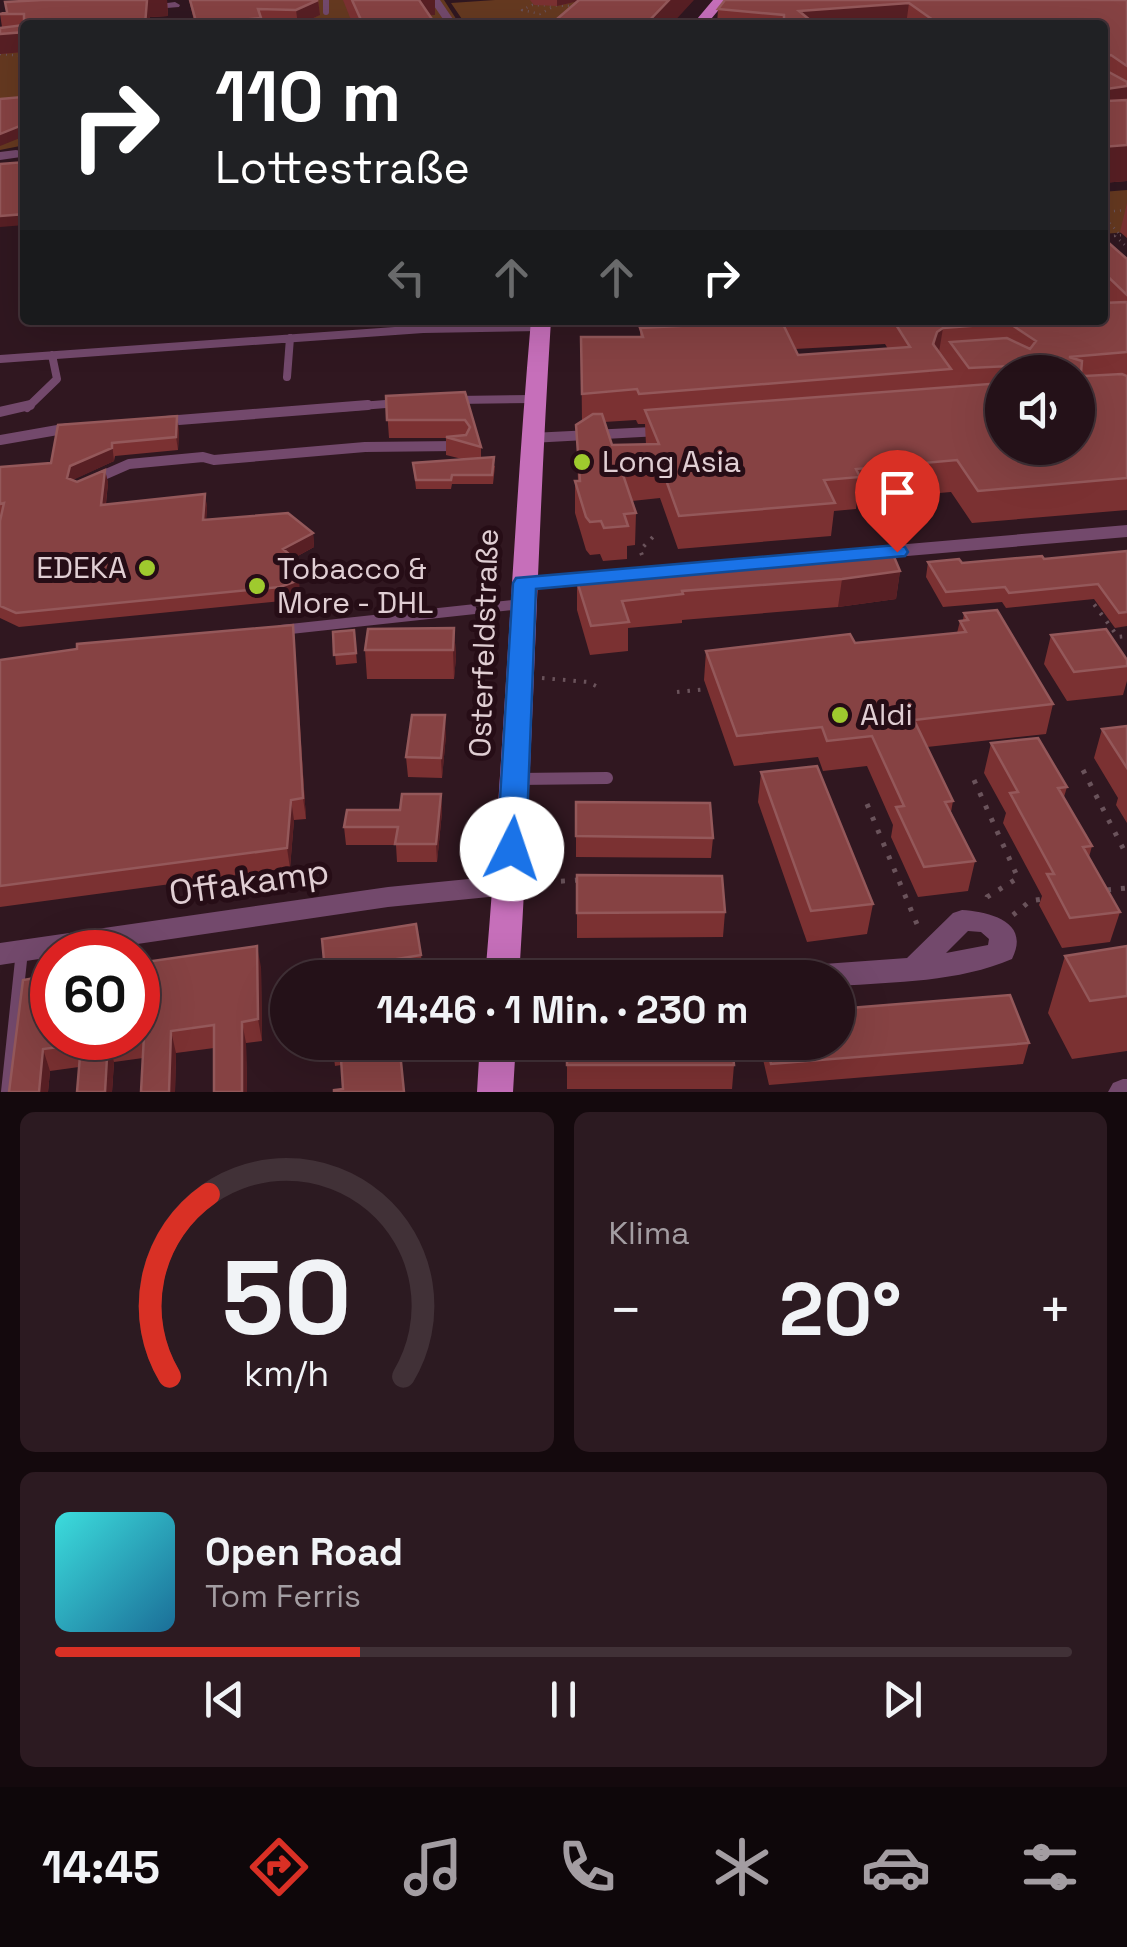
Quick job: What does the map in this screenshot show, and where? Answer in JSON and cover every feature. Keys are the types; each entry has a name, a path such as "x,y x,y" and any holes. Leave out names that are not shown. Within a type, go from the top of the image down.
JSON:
{"main road":[{"path":"702,20 720,0"},
{"name":"Osterfeldstraße","path":"503,960 517,779 531,438 540,325"},
{"path":"495,1092 497,1060"}],"street":[{"path":"128,7 175,5"},
{"path":"0,156 16,154"},
{"path":"531,438 691,429"},
{"path":"524,593 648,574 1127,532"},
{"name":"Offakamp","path":"11,953 388,897 509,885"},
{"path":"855,967 923,956 998,955 1004,944 987,924 962,920 923,956"}],"lane":[{"path":"326,0 326,12"},
{"path":"0,359 511,325"},
{"path":"288,377 290,338"},
{"path":"0,412 26,409 57,379 52,355"},
{"path":"441,401 534,399"},
{"path":"155,422 404,403"},
{"path":"0,440 78,428"},
{"path":"76,487 129,464 365,447 462,446"},
{"path":"274,631 524,593"},
{"path":"517,779 607,778"},
{"path":"7,1092 11,953"}],"path":[{"path":"558,14 554,8 538,5 522,10 540,14 554,8 578,3"},
{"path":"1108,220 1127,247"},
{"path":"1108,236 1120,235"},
{"path":"648,574 640,550 655,534"},
{"path":"1079,583 1118,637 1127,636"},
{"path":"521,674 560,682 588,682 600,688"},
{"path":"676,692 707,688"},
{"path":"1083,770 1127,856"},
{"path":"974,780 1018,878 988,897 987,924"},
{"path":"867,804 920,933 923,956"},
{"path":"509,885 587,880"},
{"path":"1088,893 1127,888"},
{"path":"987,924 1030,901 1049,898"}],"shaded area":[{"path":"196,0 444,0 457,20 197,20"},
{"path":"599,0 579,20 463,20 451,3"},
{"path":"20,41 20,146 0,150 0,43"},
{"path":"1127,190 1127,232 1108,234 1108,192"}],"building":[{"path":"147,0 145,20 24,20 24,14 0,14 7,12 5,2"},
{"path":"190,0 318,0 296,10 258,9 261,18 196,20"},
{"path":"352,0 419,0 433,20 361,20"},
{"path":"579,0 669,0 650,20 556,20"},
{"path":"725,0 1127,0 1127,66 1108,56 1108,20 933,20 909,3 799,11 810,20 784,20 784,15 718,9"},
{"path":"20,26 20,32 0,34 0,28"},
{"path":"1108,72 1127,82 1127,86 1108,89"},
{"path":"20,97 20,126 0,134 0,99"},
{"path":"1127,100 1127,145 1108,147 1108,101"},
{"path":"20,162 20,214 0,216 0,164"},
{"path":"1108,242 1127,259 1127,295 1108,277"},
{"path":"1127,302 1127,352 985,355 985,367 969,368 950,342 1007,338 1030,349 1036,341 1012,325 1108,325 1108,303"},
{"path":"783,325 798,355 910,347 896,325 983,325 943,328 937,332 933,344 951,369 639,394 637,389 582,394 581,337 643,337 640,328"},
{"path":"1122,374 1127,376 1127,478 978,491 957,460 856,469 860,477 824,480 835,503 679,516 661,466 621,469 636,513 624,514 628,526 604,528 601,521 590,522 586,517 575,481 580,481 576,425 593,414 602,414 612,445 659,444 645,410 985,384 985,465 1095,465 1095,375"},
{"path":"465,392 481,447 446,437 466,435 470,427 465,420 387,420 386,396"},
{"name":"EDEKA","path":"177,416 176,437 112,443 112,448 70,466 67,478 77,482 105,470 101,505 205,494 203,520 288,513 313,533 283,549 296,560 283,565 299,580 280,587 16,613 0,606 0,521 4,503 0,504 0,467 51,463 58,425"},
{"path":"494,457 492,475 416,480 413,463"},
{"path":"1127,551 1127,612 1119,613 1098,584 1009,593 1005,587 946,592 928,562 1042,556 1044,559"},
{"path":"892,552 900,571 682,591 683,594 622,601 629,622 591,626 577,581"},
{"path":"997,610 1053,704 914,720 953,801 945,802 975,861 924,867 896,807 904,806 872,736 827,741 822,727 737,736 706,651 850,634 855,643 966,632 960,621 968,620 964,613"},
{"path":"293,625 303,798 291,800 287,848 0,886 0,660 77,649 77,644"},
{"path":"454,628 453,650 365,650 368,629"},
{"path":"1106,629 1127,666 1074,672 1051,635"},
{"path":"354,630 356,653 334,655 333,632"},
{"path":"412,715 445,715 441,758 406,757"},
{"path":"1127,726 1127,768 1102,729"},
{"path":"1038,738 1067,787 1058,788 1092,846 1083,847 1120,912 1070,918 1047,874 1054,874 1010,793 1018,792 991,743"},
{"path":"817,766 873,904 811,911 761,772"},
{"path":"402,794 441,794 436,844 395,844 398,827 344,827 347,810 400,810"},
{"path":"576,802 710,803 713,838 576,836"},
{"path":"577,875 722,876 725,912 577,913"},
{"path":"416,924 421,955 391,960 324,960 322,939"},
{"path":"257,946 258,1019 242,1022 242,1092 214,1092 214,1025 171,1031 169,1092 141,1092 143,1060 160,1060 160,960"},
{"path":"1127,946 1127,996 1090,1001 1065,956"},
{"path":"30,979 30,1060 42,1060 39,1092 9,1092 23,980"},
{"path":"1010,995 1029,1043 855,1057 855,1008"},
{"path":"80,1060 107,1060 105,1092 77,1092"},
{"path":"341,1060 401,1060 404,1092 334,1092 343,1089"},
{"path":"567,1060 734,1060 734,1065 567,1065"},
{"path":"770,1060 820,1060 771,1064"}],"place":[{"name":"Long Asia","path":"582,462"},
{"name":"EDEKA","path":"147,568"},
{"name":"Tobacco & More - DHL","path":"257,586"},
{"name":"Aldi","path":"840,715"}],"route":[{"path":"512,849 525,583 897,552"}]}
